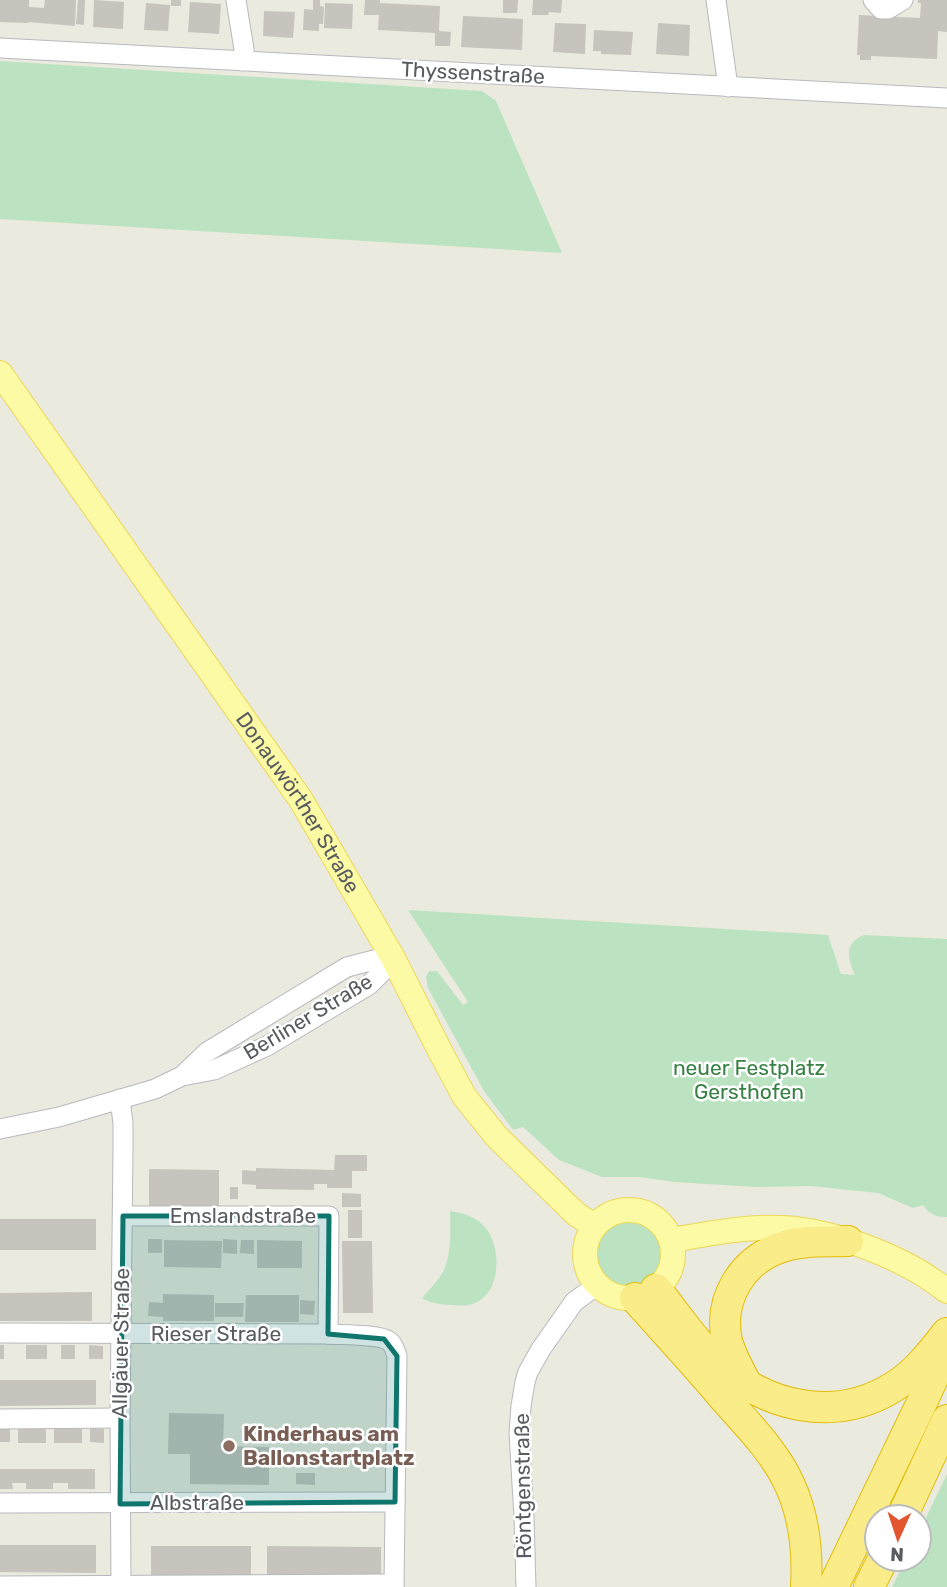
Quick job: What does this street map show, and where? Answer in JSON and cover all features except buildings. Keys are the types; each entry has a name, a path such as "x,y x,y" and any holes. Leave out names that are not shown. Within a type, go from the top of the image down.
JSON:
{"highway":[{"path":"747,1384 730,1351 725,1326 728,1299 737,1279 760,1257 785,1246 803,1242 848,1241"},
{"path":"646,1294 729,1372 773,1398 799,1406 824,1407 882,1394 942,1347"},
{"path":"646,1294 779,1465 802,1522 806,1587"},
{"path":"833,1587 924,1398 942,1347"},
{"path":"908,1503 947,1420"}],"main road":[{"name":"Donauwörther Straße","path":"4,387 301,800 393,958 464,1096 496,1136 576,1214 594,1226"},
{"path":"638,1210 645,1213 658,1221 671,1240 673,1255 670,1271 662,1284 646,1294 628,1299 612,1296 597,1285 586,1268 584,1253 587,1238 601,1219 615,1212 638,1210"},
{"path":"671,1240 758,1228 806,1231 848,1241 905,1264 947,1291"}],"street":[{"path":"236,0 244,49 243,61"},
{"path":"716,0 728,86"},
{"path":"873,0 881,9 888,9 903,0"},
{"name":"Thyssenstraße","path":"0,48 947,98"},
{"name":"Berliner Straße","path":"182,1076 206,1052 347,967 393,958"},
{"name":"Berliner Straße","path":"0,1129 59,1117 155,1089 182,1076 214,1070 255,1052 369,985 393,958"},
{"name":"Allgäuer Straße","path":"120,1099 123,1123 121,1587"},
{"name":"Emslandstraße","path":"123,1216 328,1216 328,1334"},
{"name":"Röntgenstraße","path":"526,1587 519,1434 525,1382 541,1349 574,1302 597,1285"},
{"name":"Rieser Straße","path":"0,1333 328,1334 379,1337 389,1341 397,1356 395,1502"},
{"path":"0,1419 120,1418"},
{"path":"0,1586 394,1586 395,1502"},
{"name":"Albstraße","path":"0,1503 395,1502"}],"highlighted area":[{"path":"123,1216 329,1216 328,1334 384,1339 397,1356 395,1502 120,1504"}],"green space":[{"path":"0,61 482,91 496,101 562,253 0,219"},
{"name":"neuer Festplatz Gersthofen","path":"408,910 828,935 841,974 855,975 850,963 850,947 864,935 947,939 947,1217 933,1214 923,1205 913,1208 878,1193 810,1186 756,1187 640,1177 602,1177 559,1160 523,1127 513,1130 484,1091 428,988 426,977 429,971 437,971 463,1005 468,1002"},
{"path":"450,1211 477,1220 490,1234 494,1244 496,1268 490,1289 484,1297 469,1305 441,1304 422,1298 439,1279 446,1265 450,1242"},
{"path":"635,1218 654,1228 662,1240 662,1268 654,1280 642,1288 621,1290 602,1280 594,1268 592,1247 602,1228 614,1220"},
{"path":"947,1474 947,1587 892,1587 899,1573 933,1573 933,1503"}],"place":[{"name":"Kinderhaus am Ballonstartplatz","path":"229,1446"}]}
